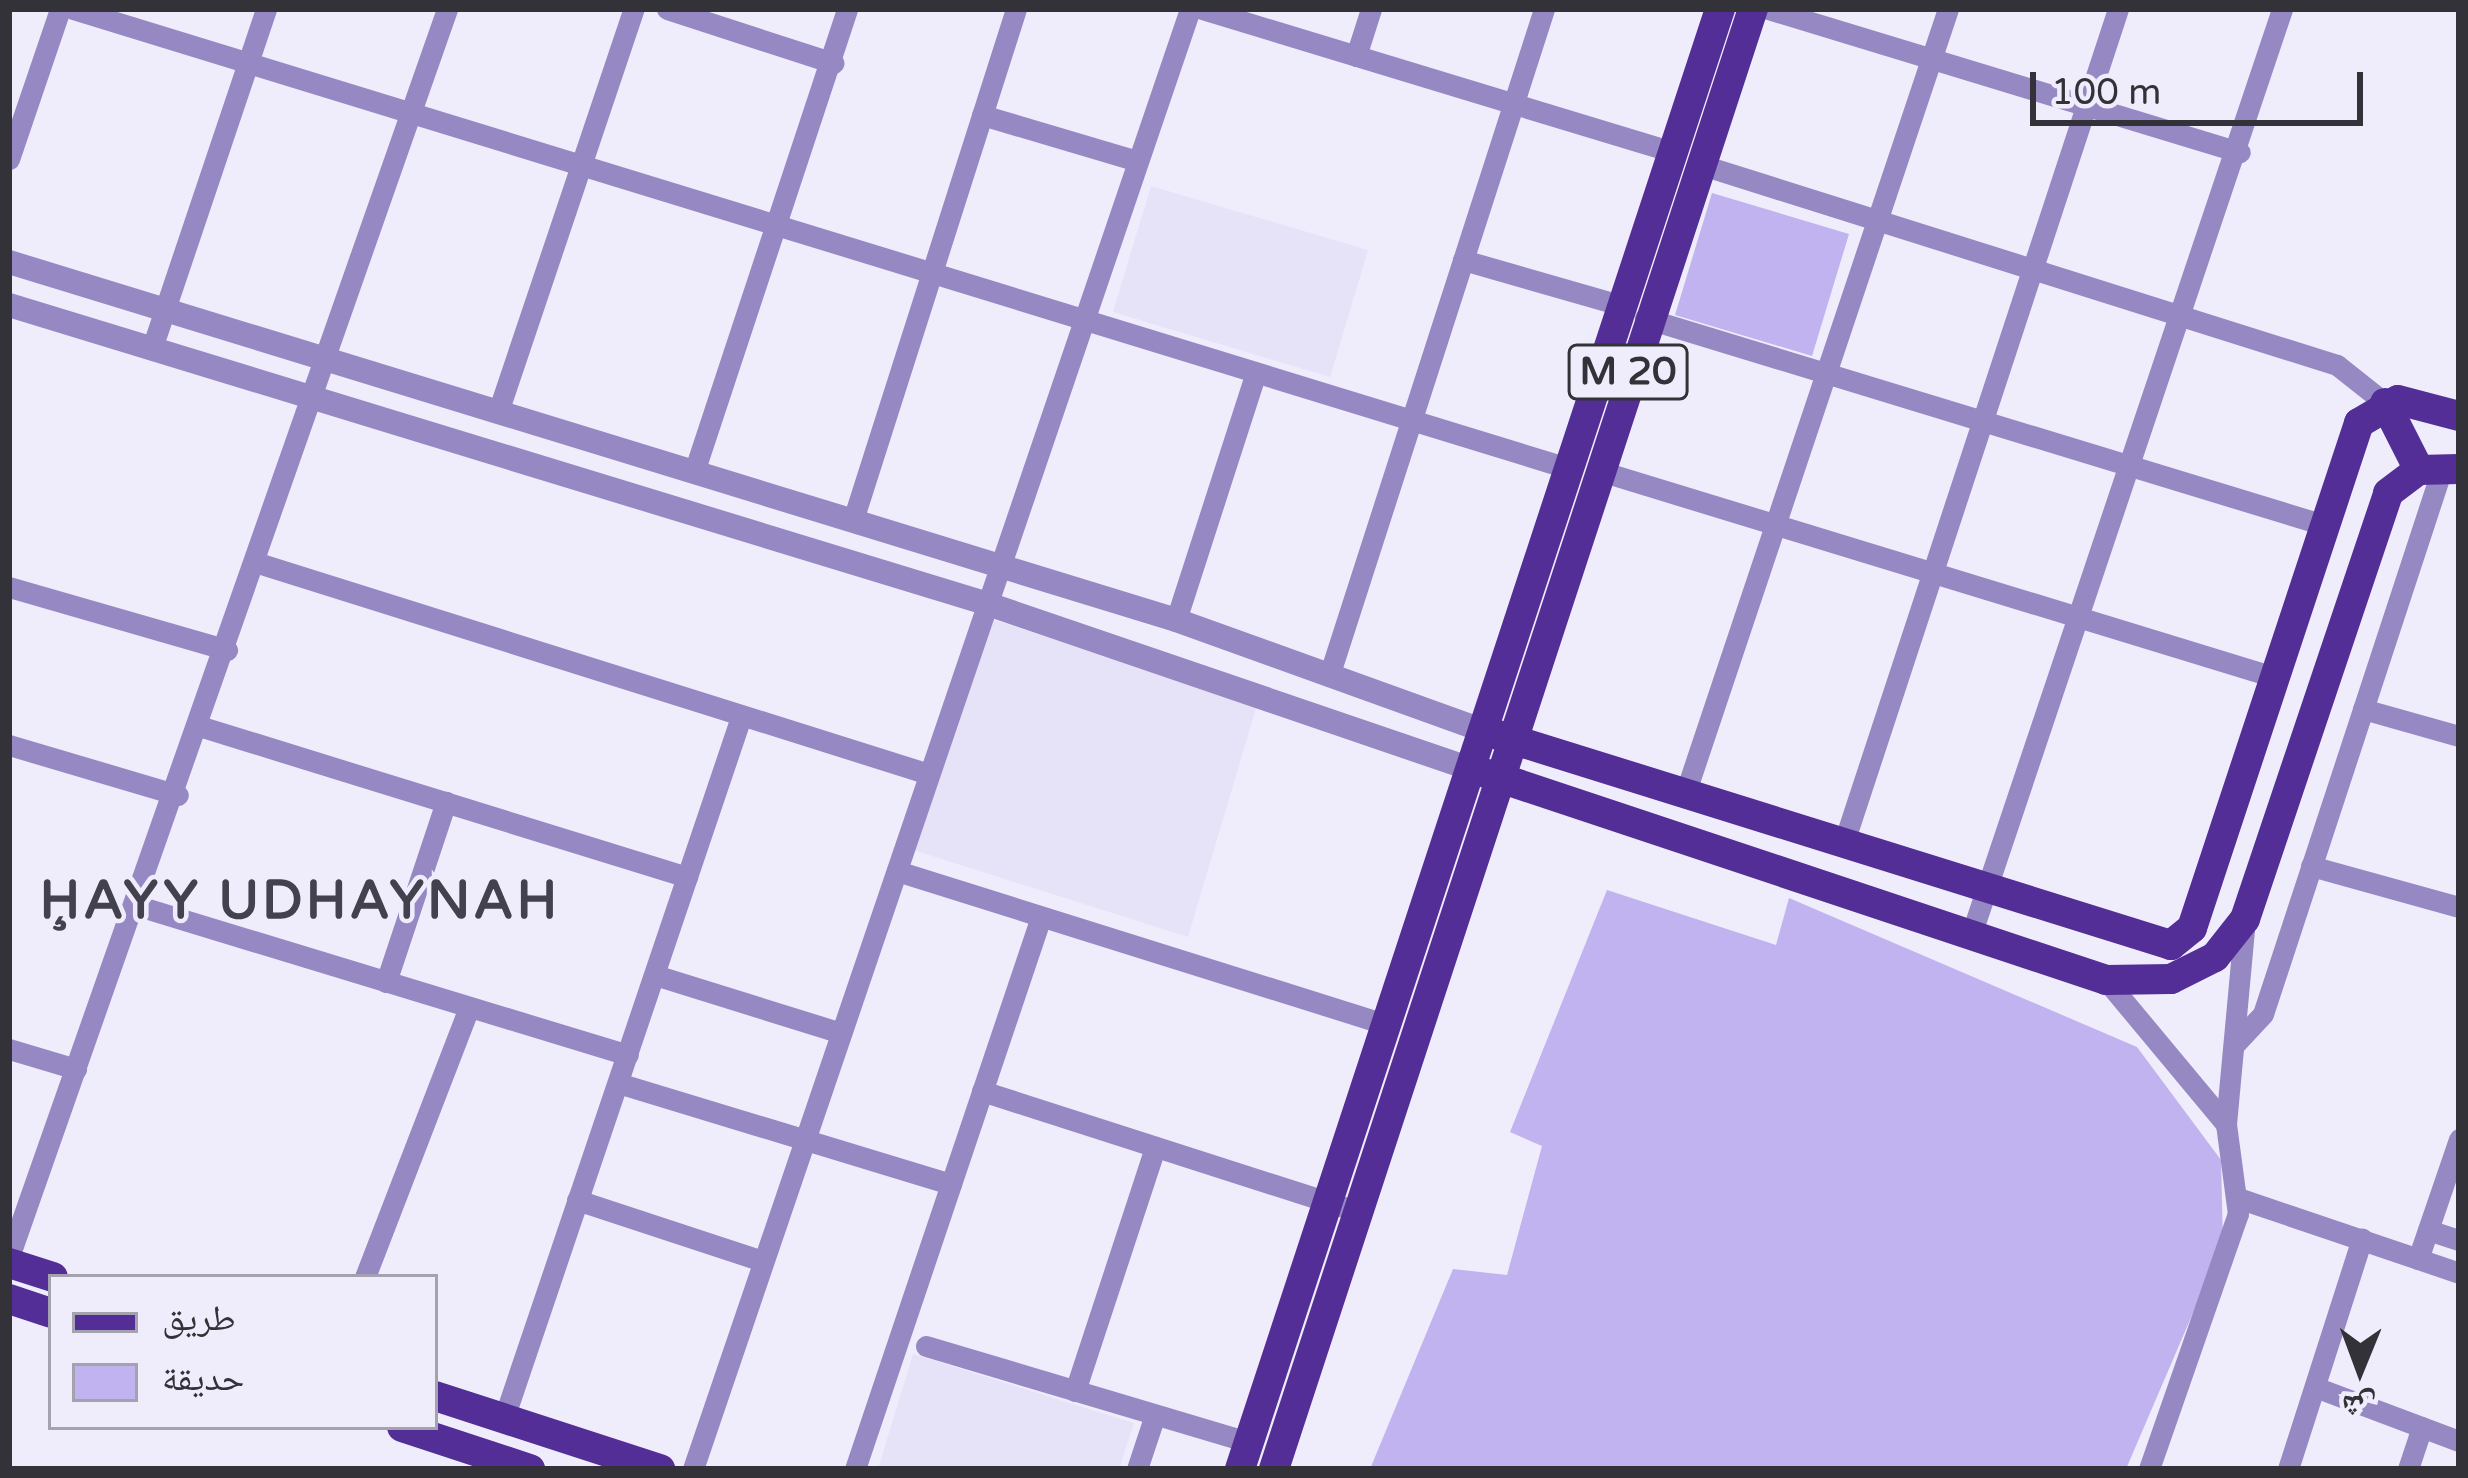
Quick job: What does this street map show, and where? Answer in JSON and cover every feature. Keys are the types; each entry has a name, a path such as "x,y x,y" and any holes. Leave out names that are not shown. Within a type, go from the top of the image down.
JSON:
{"main road":[{"name":"M 20","path":"1687,158 1720,9"},
{"name":"M 20","path":"1481,730 1582,469 1687,158 1753,9"},
{"path":"2385,403 2459,416"},
{"path":"1471,769 1973,929 2105,980 2155,983 2202,966 2245,919 2388,494 2440,468 2385,403"},
{"path":"2179,941 2274,677 2354,433 2385,403"},
{"name":"M 20","path":"1517,740 1582,469"},
{"path":"1244,1455 1481,730 2155,946 2179,941"},
{"path":"1274,1469 1517,740"},
{"path":"2179,941 2202,966"},
{"path":"9,1260 48,1275"},
{"path":"9,1300 48,1312"},
{"path":"438,1397 504,1418 610,1462 660,1469"},
{"path":"410,1430 530,1469"}],"street":[{"path":"9,159 60,9"},
{"path":"73,9 1411,421 1777,524 2274,677"},
{"path":"152,348 266,9"},
{"path":"9,1260 178,795 447,9"},
{"path":"485,447 634,9"},
{"path":"667,9 832,63"},
{"path":"694,472 847,9"},
{"path":"853,520 1016,9"},
{"path":"692,1469 998,565 1089,321 1137,161 1190,9"},
{"path":"1202,9 2035,263 2337,365 2385,403"},
{"path":"1356,56 1371,9"},
{"path":"1329,676 1544,9"},
{"path":"1768,9 2240,152"},
{"path":"1684,794 1948,9"},
{"path":"1844,844 2118,9"},
{"path":"1973,929 2081,617 2175,313 2240,152 2282,9"},
{"path":"982,115 1137,161"},
{"path":"1463,260 2324,524"},
{"path":"9,262 1176,620 1481,730"},
{"path":"9,305 985,603 1471,769"},
{"path":"1176,620 1256,373"},
{"path":"2234,1045 2263,1014 2440,468"},
{"path":"258,563 929,774"},
{"path":"9,587 227,650"},
{"path":"2363,709 2459,736"},
{"path":"504,1418 741,717"},
{"path":"200,726 687,877"},
{"path":"9,745 178,795"},
{"path":"386,982 446,802"},
{"path":"2311,866 2459,907"},
{"path":"896,871 1385,1024"},
{"path":"135,905 628,1055"},
{"path":"855,1469 1041,917"},
{"path":"2149,1469 2231,1251 2238,1198 2226,1124 2245,919"},
{"path":"655,975 841,1033"},
{"path":"2105,980 2226,1124"},
{"path":"365,1274 470,1007"},
{"path":"9,1049 76,1070"},
{"path":"618,1083 951,1184"},
{"path":"982,1091 1360,1212"},
{"path":"2418,1258 2459,1139"},
{"path":"1075,1391 1156,1147"},
{"path":"2238,1198 2459,1273"},
{"path":"577,1200 763,1261"},
{"path":"2428,1229 2459,1240"},
{"path":"2288,1469 2362,1240"},
{"path":"926,1346 1155,1415 1244,1455"},
{"path":"2315,1388 2459,1442"},
{"path":"1137,1469 1155,1415"},
{"path":"2408,1469 2422,1427"}],"shaded area":[{"path":"1151,186 1368,250 1330,377 1113,312"},
{"path":"982,616 1257,705 1188,937 904,847"},
{"path":"913,1354 1134,1423 1119,1469 878,1469"}],"green space":[{"path":"1712,193 1849,234 1812,356 1675,315"},
{"path":"1607,890 1776,945 1789,898 2137,1047 2221,1160 2223,1243 2126,1469 1370,1469 1453,1269 1507,1275 1542,1146 1510,1132"}],"district":[{"name":"ḨAYY UDHAYNAH","path":"300,901"}]}
